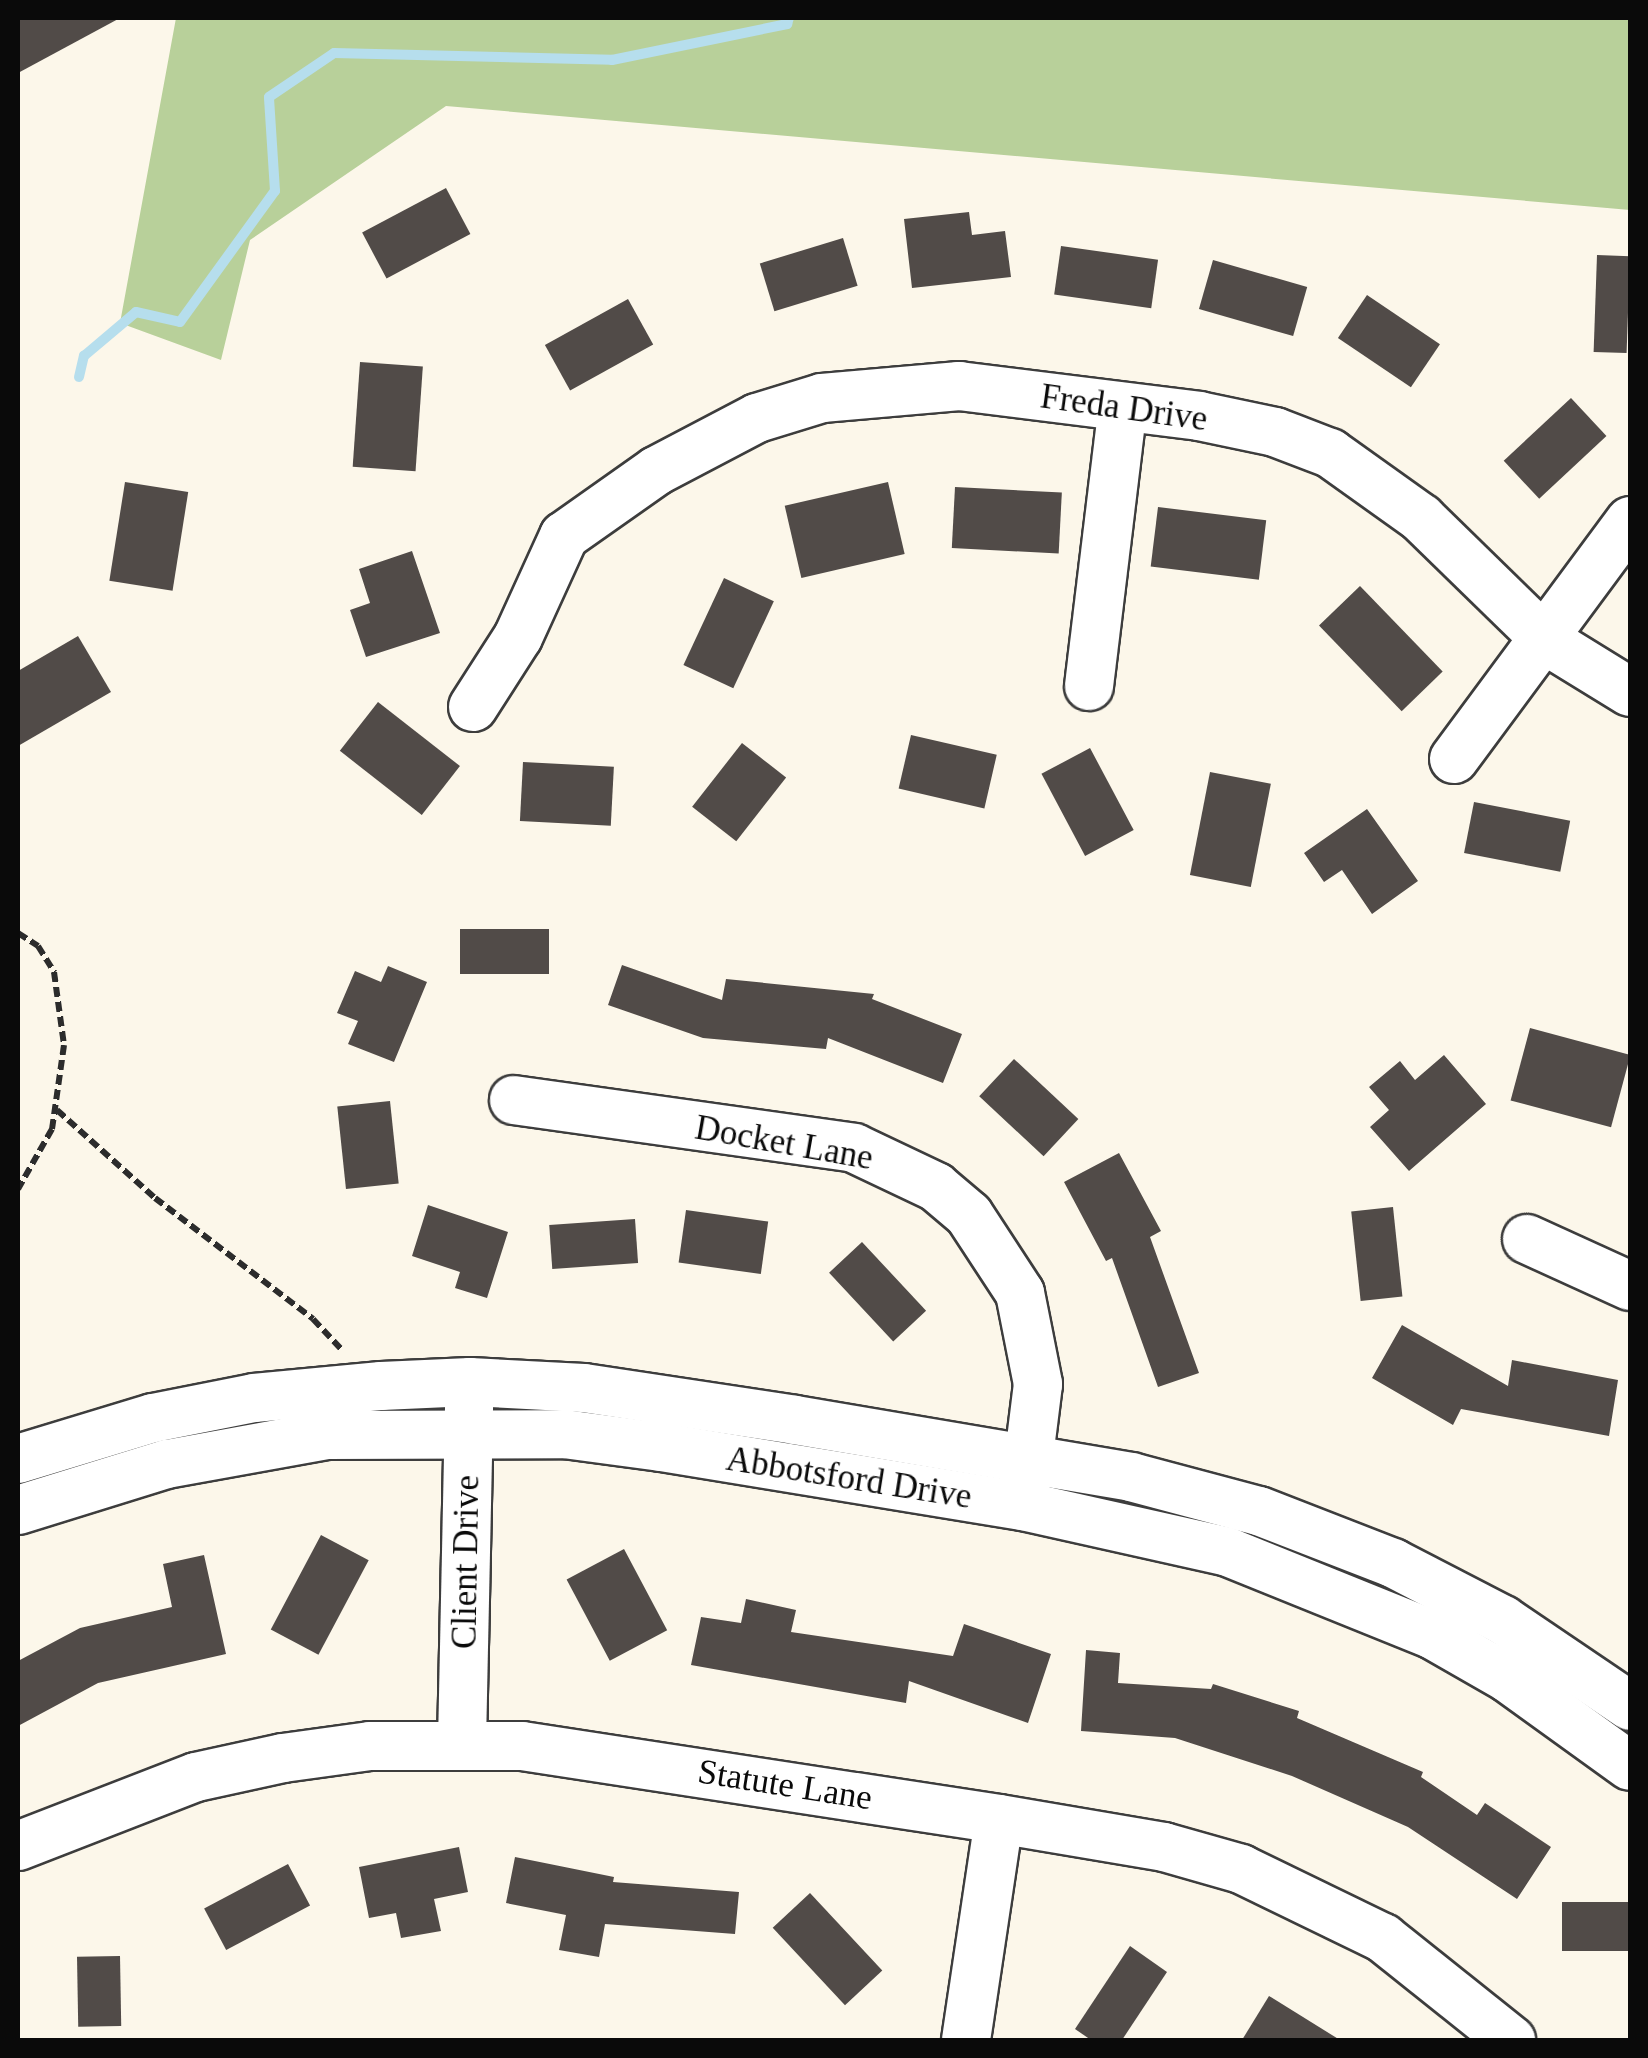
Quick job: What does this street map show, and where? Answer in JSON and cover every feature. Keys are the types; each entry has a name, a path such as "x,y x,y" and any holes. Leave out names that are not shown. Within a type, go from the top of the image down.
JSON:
{"street":[{"name":"Freda Drive","path":"473,706 518,637 564,536 700,444 822,398 958,386 1275,432 1330,453 1421,518 1547,641 1630,692"},
{"path":"1089,686 1123,407"},
{"path":"1454,759 1547,641 1630,521"},
{"name":"Docket Lane","path":"514,1100 854,1148 936,1187 998,1251 1020,1294 1038,1384 1023,1506"},
{"path":"1526,1239 1630,1286"},
{"name":"Abbotsford Drive","path":"18,1459 154,1418 254,1398 470,1382 584,1388 1131,1477 1259,1511 1393,1563 1503,1620 1630,1706"},
{"name":"Client Drive","path":"462,1743 470,1382"},
{"name":"Abbotsford Drive","path":"18,1510 167,1464 270,1442 326,1435 564,1434 642,1444 1023,1506 1212,1547 1333,1590 1508,1678 1630,1766"},
{"name":"Statute Lane","path":"18,1846 109,1806 214,1774 370,1746 522,1746 1164,1847 1315,1900 1444,1981 1510,2040"},
{"path":"966,2040 999,1819"}],"path":[{"path":"18,933 38,946 57,983 64,1045 57,1110 18,1189"},
{"path":"57,1110 155,1198 313,1319 344,1353"}],"green space":[{"path":"176,18 1630,18 1630,210 446,106 250,240 221,360 120,323"}],"building":[{"path":"18,18 120,18 18,73"},
{"path":"446,188 470,234 387,279 362,233"},
{"path":"969,212 972,235 1005,231 1011,277 912,288 904,219"},
{"path":"843,238 858,286 774,311 760,263"},
{"path":"1061,246 1158,260 1151,308 1054,295"},
{"path":"1597,255 1630,256 1627,353 1594,352"},
{"path":"1213,260 1307,287 1293,336 1199,309"},
{"path":"1367,295 1440,344 1411,387 1338,338"},
{"path":"628,299 653,344 570,391 545,345"},
{"path":"360,362 423,366 416,471 353,467"},
{"path":"1571,398 1606,436 1539,499 1504,461"},
{"path":"125,482 188,492 173,591 109,581"},
{"path":"888,482 905,554 801,578 785,506"},
{"path":"955,487 1062,493 1059,554 952,548"},
{"path":"1158,507 1266,520 1259,580 1151,567"},
{"path":"412,551 440,633 366,657 350,610 370,603 359,569"},
{"path":"724,578 774,601 733,688 683,665"},
{"path":"1360,586 1443,672 1402,711 1319,626"},
{"path":"78,636 111,692 18,746 18,671"},
{"path":"378,702 460,766 422,815 340,751"},
{"path":"911,735 997,755 984,808 899,789"},
{"path":"742,743 786,777 736,841 692,807"},
{"path":"1090,748 1134,830 1085,856 1041,774"},
{"path":"523,762 614,767 611,826 520,821"},
{"path":"1210,772 1271,784 1251,887 1190,875"},
{"path":"1474,802 1570,821 1560,872 1464,853"},
{"path":"1367,809 1418,881 1372,914 1342,870 1324,882 1304,853"},
{"path":"460,929 549,929 549,974 460,974"},
{"path":"622,965 722,1000 726,979 874,994 872,999 962,1034 943,1083 828,1038 826,1049 703,1038 608,1005"},
{"path":"388,966 427,982 394,1062 348,1044 358,1021 337,1013 355,971 381,982"},
{"path":"1530,1028 1630,1055 1611,1127 1511,1100"},
{"path":"1444,1055 1486,1104 1409,1171 1370,1127 1389,1110 1369,1087 1400,1061 1415,1080"},
{"path":"1014,1059 1078,1119 1044,1156 979,1096"},
{"path":"390,1101 399,1184 346,1189 337,1107"},
{"path":"1119,1153 1161,1231 1150,1237 1199,1373 1158,1387 1112,1258 1106,1261 1064,1182"},
{"path":"428,1205 508,1232 487,1298 455,1288 460,1272 412,1256"},
{"path":"1393,1207 1402,1297 1361,1301 1351,1211"},
{"path":"686,1210 768,1222 761,1274 679,1262"},
{"path":"635,1219 638,1263 552,1269 549,1225"},
{"path":"862,1242 926,1311 893,1341 829,1273"},
{"path":"1402,1325 1508,1386 1512,1360 1618,1380 1609,1436 1461,1409 1453,1425 1372,1378"},
{"path":"321,1535 369,1560 318,1655 271,1629"},
{"path":"624,1549 667,1630 610,1661 567,1580"},
{"path":"204,1555 226,1654 98,1683 18,1726 18,1661 80,1628 172,1607 163,1564"},
{"path":"746,1599 796,1610 791,1632 953,1656 964,1624 1051,1654 1028,1723 909,1681 906,1703 691,1665 701,1617 741,1623"},
{"path":"1086,1650 1120,1653 1118,1683 1211,1689 1213,1684 1299,1711 1297,1718 1423,1772 1421,1777 1477,1815 1485,1803 1551,1847 1517,1899 1408,1827 1292,1776 1175,1738 1081,1731"},
{"path":"459,1847 468,1892 434,1899 441,1931 401,1938 396,1913 369,1918 359,1867"},
{"path":"515,1857 614,1877 613,1882 739,1892 735,1934 605,1924 599,1957 559,1950 566,1915 506,1903"},
{"path":"288,1864 310,1905 226,1950 204,1909"},
{"path":"810,1893 882,1971 845,2005 773,1928"},
{"path":"1562,1902 1630,1902 1630,1951 1562,1951"},
{"path":"1130,1946 1167,1972 1122,2040 1091,2040 1075,2029"},
{"path":"120,1956 121,2026 78,2027 77,1957"},
{"path":"1269,1996 1340,2040 1242,2040"}],"waterway":[{"path":"79,377 84,356 136,312 180,322 275,191 269,97 334,53 612,60 787,24 789,18"}]}
